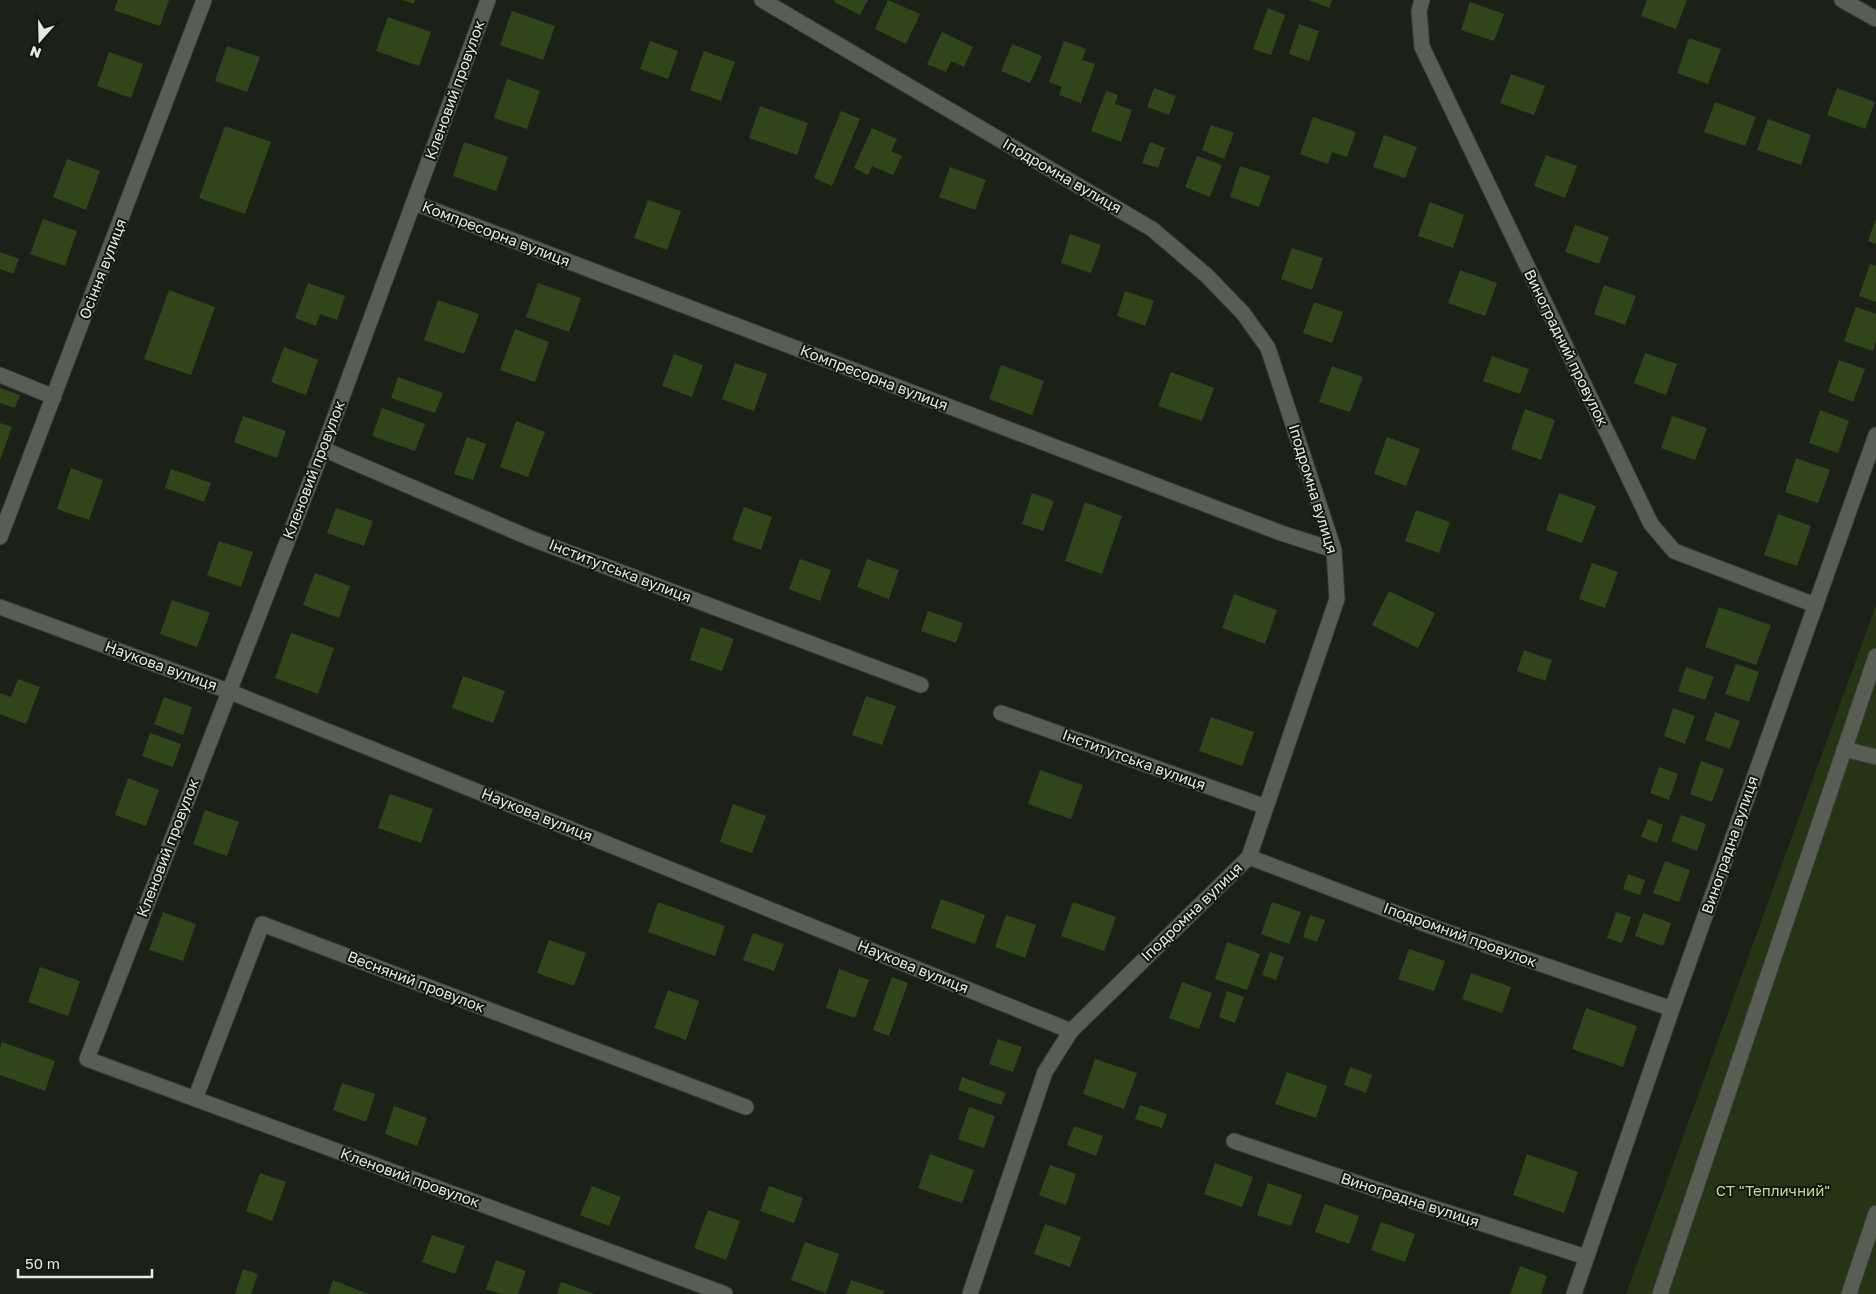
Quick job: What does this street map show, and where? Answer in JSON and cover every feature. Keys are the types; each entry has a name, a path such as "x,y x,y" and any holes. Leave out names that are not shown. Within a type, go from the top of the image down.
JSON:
{"street":[{"name":"Осіння вулиця","path":"0,537 204,0"},
{"name":"Кленовий провулок","path":"488,0 415,203 323,449 87,1059 725,1294"},
{"name":"Іподромна вулиця","path":"762,0 1152,229 1206,275 1243,313 1268,348 1334,550 1337,599 1249,857 1071,1031 1045,1072 970,1294"},
{"name":"Виноградний провулок","path":"1422,0 1419,11 1422,47 1651,524 1674,551 1815,605"},
{"path":"1842,0 1876,19"},
{"name":"Компресорна вулиця","path":"415,203 1280,533 1334,550"},
{"path":"0,375 54,397"},
{"name":"Виноградна вулиця","path":"1574,1294 1672,1009 1876,435"},
{"name":"Інститутська вулиця","path":"323,449 530,538 921,684"},
{"name":"Наукова вулиця","path":"0,607 228,691 1071,1031"},
{"path":"1660,1294 1876,656"},
{"name":"Інститутська вулиця","path":"1001,713 1266,807"},
{"path":"1844,749 1876,757"},
{"name":"Іподромний провулок","path":"1249,857 1430,926 1672,1009"},
{"name":"Весняний провулок","path":"195,1099 262,924 746,1107"},
{"name":"Виноградна вулиця","path":"1234,1141 1390,1194 1586,1257"},
{"path":"1849,1294 1876,1214"}],"green space":[{"name":"СТ \"Тепличний\"","path":"1876,605 1876,1294 1626,1294"}],"building":[{"path":"118,0 169,0 160,26 114,10"},
{"path":"402,0 415,0 414,4"},
{"path":"835,0 868,0 860,15 834,2"},
{"path":"888,0 920,14 906,44 875,29"},
{"path":"1309,0 1332,0 1329,8"},
{"path":"1647,0 1687,0 1676,29 1641,16"},
{"path":"1470,2 1504,14 1494,41 1461,30"},
{"path":"1268,8 1285,15 1271,55 1253,49"},
{"path":"512,11 555,26 543,60 500,45"},
{"path":"388,17 431,32 419,66 376,51"},
{"path":"1299,24 1319,31 1309,61 1289,54"},
{"path":"942,32 973,47 964,67 951,61 946,72 927,64"},
{"path":"1689,38 1721,49 1708,84 1677,73"},
{"path":"650,41 678,51 668,79 640,69"},
{"path":"1064,41 1086,49 1082,60 1095,64 1081,103 1059,95 1062,87 1049,82"},
{"path":"1012,44 1042,56 1030,83 1001,71"},
{"path":"227,46 260,57 247,92 215,81"},
{"path":"704,51 735,62 721,101 690,90"},
{"path":"109,52 143,64 131,98 97,86"},
{"path":"1511,74 1545,86 1534,115 1500,103"},
{"path":"507,79 540,91 527,129 494,118"},
{"path":"1154,88 1176,96 1169,115 1147,107"},
{"path":"1837,88 1875,102 1865,129 1827,115"},
{"path":"1106,91 1118,95 1115,104 1132,110 1121,142 1091,131"},
{"path":"1715,102 1756,117 1745,146 1704,132"},
{"path":"760,106 808,123 797,155 749,138"},
{"path":"841,111 860,119 832,186 814,178"},
{"path":"1313,117 1356,132 1347,157 1332,152 1328,164 1300,154"},
{"path":"1768,119 1811,135 1801,165 1757,150"},
{"path":"1211,125 1234,133 1224,159 1202,150"},
{"path":"225,126 271,142 245,214 199,198"},
{"path":"872,128 897,139 891,151 902,156 893,175 872,166 868,175 854,168"},
{"path":"1384,135 1417,147 1405,178 1373,167"},
{"path":"464,142 508,157 496,191 453,176"},
{"path":"1150,142 1165,148 1158,168 1142,163"},
{"path":"1546,155 1577,166 1565,198 1534,186"},
{"path":"1197,156 1222,165 1210,197 1185,187"},
{"path":"67,159 100,171 86,210 53,197"},
{"path":"1240,166 1270,176 1259,207 1230,197"},
{"path":"950,167 986,180 975,210 939,197"},
{"path":"648,200 681,211 667,250 634,238"},
{"path":"1430,202 1464,215 1453,248 1418,236"},
{"path":"1876,218 1876,244 1868,241"},
{"path":"43,219 77,231 65,266 30,254"},
{"path":"1575,225 1609,237 1599,264 1565,252"},
{"path":"1070,234 1101,245 1091,273 1061,263"},
{"path":"1292,248 1323,258 1312,290 1281,279"},
{"path":"0,252 19,259 13,274 0,269"},
{"path":"1870,264 1876,266 1876,302 1859,296"},
{"path":"1460,270 1497,283 1485,316 1448,303"},
{"path":"308,283 345,296 337,320 320,314 316,326 295,318"},
{"path":"538,283 581,298 569,332 526,317"},
{"path":"1604,285 1636,296 1625,325 1594,314"},
{"path":"169,290 215,307 191,375 144,359"},
{"path":"1125,291 1154,301 1145,326 1117,316"},
{"path":"438,300 479,314 464,354 424,340"},
{"path":"1314,302 1343,312 1332,343 1303,333"},
{"path":"1856,307 1876,314 1876,341 1873,351 1844,341"},
{"path":"515,329 549,342 535,382 500,370"},
{"path":"284,347 318,360 306,395 271,382"},
{"path":"1645,353 1677,364 1666,395 1634,383"},
{"path":"674,354 703,365 692,397 662,386"},
{"path":"1492,356 1529,369 1520,394 1483,381"},
{"path":"1839,360 1865,369 1853,402 1828,392"},
{"path":"735,363 767,374 754,411 722,399"},
{"path":"1001,365 1044,381 1032,415 989,399"},
{"path":"1332,366 1363,377 1350,412 1319,402"},
{"path":"1171,372 1214,388 1202,421 1158,406"},
{"path":"398,377 443,393 435,413 391,398"},
{"path":"0,388 20,395 15,408 0,403"},
{"path":"382,408 425,424 415,451 372,436"},
{"path":"1525,409 1555,420 1541,460 1511,449"},
{"path":"1820,410 1849,421 1838,453 1809,443"},
{"path":"243,416 286,431 277,458 234,442"},
{"path":"1672,416 1707,428 1695,460 1661,448"},
{"path":"516,421 545,432 528,477 500,467"},
{"path":"0,423 12,427 0,460"},
{"path":"467,437 486,444 473,480 454,474"},
{"path":"1387,437 1420,449 1406,486 1374,474"},
{"path":"1796,458 1830,470 1818,503 1785,492"},
{"path":"71,468 103,480 89,520 57,509"},
{"path":"171,469 211,483 204,502 165,488"},
{"path":"1032,493 1054,501 1043,531 1022,524"},
{"path":"1559,493 1596,506 1582,543 1546,530"},
{"path":"1085,502 1122,516 1102,574 1065,561"},
{"path":"744,507 772,517 761,550 732,540"},
{"path":"336,508 373,521 364,546 327,533"},
{"path":"1416,510 1450,522 1439,553 1405,541"},
{"path":"1778,514 1811,526 1797,566 1764,555"},
{"path":"219,541 253,552 241,587 207,575"},
{"path":"800,559 831,570 820,601 789,589"},
{"path":"867,559 899,570 889,599 857,587"},
{"path":"1592,563 1618,572 1605,608 1579,599"},
{"path":"315,573 350,586 339,618 303,605"},
{"path":"1389,591 1435,613 1418,648 1372,625"},
{"path":"1234,594 1277,610 1265,644 1222,628"},
{"path":"172,600 210,613 197,647 160,634"},
{"path":"1719,607 1771,625 1756,665 1705,647"},
{"path":"928,611 963,623 956,643 921,631"},
{"path":"701,627 734,639 722,671 690,660"},
{"path":"291,633 334,648 318,694 275,678"},
{"path":"1524,650 1552,660 1545,681 1517,671"},
{"path":"1736,664 1759,672 1749,702 1725,694"},
{"path":"1686,667 1714,677 1705,700 1678,691"},
{"path":"463,676 505,691 493,723 452,708"},
{"path":"18,679 40,687 26,724 0,714 0,693 11,697"},
{"path":"866,696 896,706 882,745 852,735"},
{"path":"164,697 192,707 183,735 154,724"},
{"path":"1673,708 1695,716 1685,744 1664,736"},
{"path":"1715,712 1740,721 1730,749 1705,740"},
{"path":"1211,717 1254,732 1242,766 1199,751"},
{"path":"150,733 181,744 173,767 142,756"},
{"path":"1701,761 1724,769 1712,802 1690,794"},
{"path":"1659,767 1678,774 1669,800 1650,793"},
{"path":"1040,770 1083,785 1071,819 1028,804"},
{"path":"128,778 159,790 146,826 115,815"},
{"path":"390,794 433,809 421,843 378,828"},
{"path":"733,804 766,816 752,853 720,842"},
{"path":"205,810 239,822 227,856 193,844"},
{"path":"1681,815 1706,824 1697,851 1671,841"},
{"path":"1648,819 1663,825 1657,843 1641,837"},
{"path":"1665,861 1690,870 1679,902 1653,893"},
{"path":"1628,874 1645,880 1640,895 1623,889"},
{"path":"941,899 985,915 975,944 931,928"},
{"path":"658,902 725,926 715,956 648,932"},
{"path":"1073,902 1116,917 1104,951 1061,936"},
{"path":"1272,902 1301,912 1289,944 1261,934"},
{"path":"163,912 196,924 183,961 149,950"},
{"path":"1616,912 1631,917 1622,943 1607,938"},
{"path":"1643,913 1671,923 1663,946 1635,936"},
{"path":"1006,915 1036,925 1025,958 995,947"},
{"path":"1310,915 1325,920 1317,942 1303,937"},
{"path":"753,933 784,944 774,971 743,960"},
{"path":"549,940 586,953 574,986 537,973"},
{"path":"1227,942 1260,954 1247,990 1215,979"},
{"path":"1409,949 1445,961 1434,991 1398,979"},
{"path":"1270,952 1284,957 1276,980 1262,975"},
{"path":"40,967 80,981 68,1016 28,1002"},
{"path":"839,969 869,980 855,1018 826,1008"},
{"path":"1471,973 1511,987 1502,1013 1462,999"},
{"path":"892,977 908,983 889,1036 873,1030"},
{"path":"1182,982 1212,993 1199,1029 1169,1018"},
{"path":"668,990 699,1001 686,1040 654,1028"},
{"path":"1227,991 1244,997 1235,1023 1219,1017"},
{"path":"1586,1008 1637,1026 1623,1067 1572,1049"},
{"path":"998,1039 1022,1047 1013,1072 989,1064"},
{"path":"2,1042 55,1061 45,1091 0,1075 0,1049"},
{"path":"1095,1059 1137,1073 1124,1109 1083,1094"},
{"path":"1350,1067 1372,1075 1366,1093 1344,1085"},
{"path":"1287,1072 1327,1086 1316,1118 1275,1104"},
{"path":"962,1077 1006,1093 1001,1105 958,1090"},
{"path":"342,1083 375,1094 366,1122 333,1110"},
{"path":"1140,1105 1167,1114 1162,1128 1135,1119"},
{"path":"394,1106 427,1118 417,1146 385,1134"},
{"path":"969,1107 995,1116 984,1148 958,1139"},
{"path":"1074,1126 1103,1136 1096,1156 1067,1145"},
{"path":"930,1154 974,1170 962,1203 918,1188"},
{"path":"1527,1154 1578,1172 1564,1213 1513,1195"},
{"path":"1215,1163 1253,1177 1242,1207 1204,1194"},
{"path":"1050,1165 1076,1174 1066,1205 1039,1195"},
{"path":"260,1173 286,1182 272,1221 246,1211"},
{"path":"1268,1183 1302,1195 1291,1226 1257,1215"},
{"path":"592,1186 621,1197 609,1226 580,1215"},
{"path":"769,1186 803,1198 794,1223 760,1211"},
{"path":"1325,1204 1359,1216 1349,1244 1315,1232"},
{"path":"708,1210 740,1221 726,1260 694,1248"},
{"path":"1381,1222 1415,1234 1405,1262 1371,1250"},
{"path":"1045,1224 1081,1237 1070,1267 1034,1254"},
{"path":"432,1235 465,1246 455,1274 422,1262"},
{"path":"805,1242 839,1254 826,1293 791,1280"},
{"path":"496,1260 526,1271 518,1294 501,1294 486,1289"},
{"path":"1520,1266 1547,1276 1541,1294 1510,1294"},
{"path":"243,1269 258,1274 251,1294 235,1294"},
{"path":"333,1280 368,1294 328,1294"},
{"path":"851,1280 884,1291 883,1294 846,1294"},
{"path":"561,1282 595,1294 557,1294"}]}
